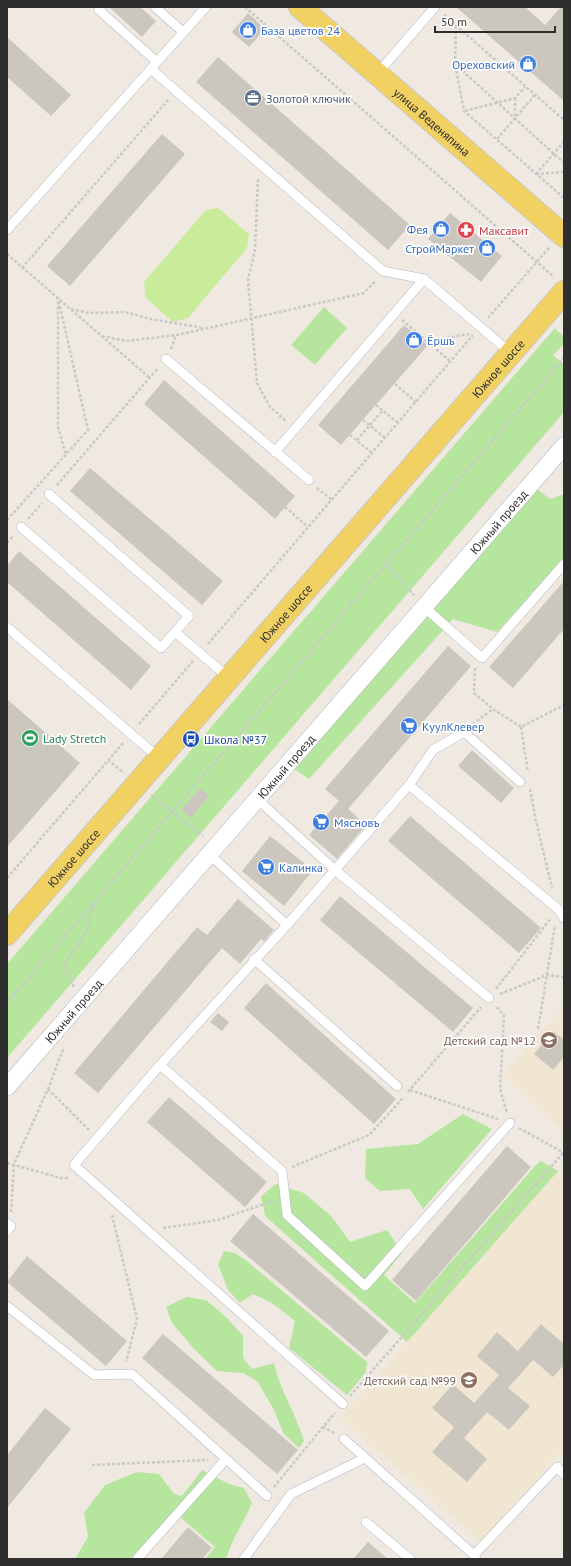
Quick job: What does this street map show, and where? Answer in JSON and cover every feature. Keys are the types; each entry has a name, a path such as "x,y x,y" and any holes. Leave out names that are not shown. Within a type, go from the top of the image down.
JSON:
{"main road":[{"name":"улица Веденяпина","path":"300,7 377,74 557,241"},
{"name":"Южное шоссе","path":"7,934 228,677 511,353 559,284"}],"street":[{"name":"Южный проезд","path":"7,1087 564,446"}],"lane":[{"path":"101,7 99,10 157,62"},
{"path":"155,7 183,32"},
{"path":"7,230 206,7"},
{"path":"377,74 435,7"},
{"path":"151,69 383,271 424,279 511,353"},
{"path":"275,452 424,279"},
{"path":"166,359 309,480"},
{"path":"21,527 161,648 176,632 189,616 49,494"},
{"path":"424,607 482,658 564,564"},
{"path":"7,627 159,758"},
{"path":"176,632 228,677"},
{"path":"342,1404 74,1165 98,1139 160,1065 254,959 287,925 409,785 433,750 464,732 525,782"},
{"path":"409,785 558,909 564,918"},
{"path":"257,799 335,870 489,998"},
{"path":"213,851 287,925"},
{"path":"558,909 564,902"},
{"path":"254,959 397,1086"},
{"path":"160,1065 282,1171 287,1215 365,1286 510,1123"},
{"path":"7,1223 10,1226 7,1231"},
{"path":"7,1306 94,1375 132,1374 267,1496"},
{"path":"344,1439 475,1557 557,1467 564,1474"},
{"path":"244,1559 291,1494 366,1458"},
{"path":"136,1559 226,1459"},
{"path":"366,1522 410,1559"}],"path":[{"path":"245,7 536,262 559,284"},
{"path":"435,7 564,120"},
{"path":"456,26 454,64 464,111 564,198"},
{"path":"454,64 564,163"},
{"path":"464,111 515,98 525,86"},
{"path":"22,268 176,91"},
{"path":"497,139 535,95"},
{"path":"515,98 515,118"},
{"path":"536,174 564,142"},
{"path":"258,163 255,250 248,280 257,383 270,407 295,428"},
{"path":"536,174 564,172"},
{"path":"480,328 536,262 557,241"},
{"path":"7,254 150,378"},
{"path":"102,336 126,341 177,335 364,293 383,271"},
{"path":"7,520 88,430 58,298"},
{"path":"58,298 58,427 66,455"},
{"path":"70,309 89,313 125,312 150,319 206,328"},
{"path":"394,314 450,362"},
{"path":"7,878 476,333 426,341"},
{"path":"7,1002 564,358"},
{"path":"7,543 166,359"},
{"path":"395,384 416,402"},
{"path":"376,405 398,423"},
{"path":"357,440 383,410"},
{"path":"363,420 385,438"},
{"path":"350,435 372,453"},
{"path":"309,480 332,500"},
{"path":"285,507 308,528"},
{"path":"386,564 424,607"},
{"path":"475,652 474,693 521,727 528,774"},
{"path":"521,727 564,705"},
{"path":"464,732 493,708"},
{"path":"108,760 172,812 213,851"},
{"path":"525,782 558,909 538,1029"},
{"path":"282,1171 369,1135 489,998 558,909"},
{"path":"489,998 547,975 564,977"},
{"path":"489,998 504,1016 500,1089 510,1123"},
{"path":"267,1496 342,1404 564,1153 510,1123 397,1086"},
{"path":"48,1089 98,1139"},
{"path":"7,1163 61,1178 91,1179"},
{"path":"107,1194 136,1319 123,1374"},
{"path":"147,1230 218,1220 285,1197"},
{"path":"323,1427 344,1439"},
{"path":"92,1465 226,1459"}],"shaded area":[{"name":"Детский сад №12","path":"564,1006 564,1132 503,1075"},
{"name":"Детский сад №99","path":"558,1171 564,1177 564,1448 481,1542 340,1418"}],"green space":[{"path":"218,208 249,234 247,248 188,318 173,322 146,298 144,282 206,210"},
{"path":"324,307 347,328 315,365 291,345"},
{"path":"555,328 564,337 564,344 553,355 564,365 564,412 7,1058 7,964"},
{"path":"533,486 550,499 564,494 564,558 497,632 453,619 309,779 288,765"},
{"path":"463,1114 492,1129 423,1209 410,1189 380,1191 365,1178 366,1149 418,1144"},
{"path":"541,1161 558,1171 407,1342 265,1216 261,1196 276,1184 304,1193 331,1216 350,1242 387,1230 402,1253 384,1275 415,1303"},
{"path":"224,1251 235,1253 248,1262 367,1362 366,1372 347,1395 289,1348 295,1321 272,1303 253,1294 240,1303 228,1290 218,1264"},
{"path":"187,1297 206,1300 227,1318 243,1336 243,1358 252,1369 274,1363 280,1383 304,1441 299,1448 284,1434 273,1408 257,1381 243,1373 217,1371 194,1349 172,1323 166,1307"},
{"path":"202,1470 229,1484 244,1488 252,1503 231,1544 226,1559 205,1559 215,1547 174,1512 131,1559 75,1559 88,1537 84,1513 105,1485 137,1472 159,1474 174,1494 182,1496"}],"building":[{"path":"109,7 140,7 156,21 142,37"},
{"path":"456,7 525,7 545,25 561,7 564,7 564,101"},
{"name":"База цветов 24","path":"248,13 265,29 249,47 232,32"},
{"path":"7,37 71,95 51,116 7,77"},
{"path":"218,57 410,225 388,250 196,82"},
{"path":"162,134 185,154 70,286 47,266"},
{"path":"450,213 502,256 481,282 428,239"},
{"path":"404,325 428,345 341,445 318,425"},
{"path":"164,380 295,496 275,519 144,404"},
{"path":"90,468 223,581 202,605 70,491"},
{"path":"19,551 151,666 131,690 7,582 7,566"},
{"path":"564,581 564,629 513,688 489,667"},
{"path":"448,646 471,666 348,809 366,825 337,859 309,835 339,801 325,789"},
{"path":"7,699 80,763 7,847"},
{"path":"472,750 514,788 501,803 458,766"},
{"path":"200,788 209,796 191,818 181,810"},
{"path":"410,816 541,928 519,953 388,841"},
{"path":"270,836 313,870 284,906 242,871"},
{"path":"340,896 473,1008 453,1032 320,920"},
{"path":"238,899 274,930 264,942 261,939 240,964 222,948 98,1093 74,1073 197,927 207,935"},
{"path":"266,983 396,1099 374,1124 244,1008"},
{"path":"218,1013 229,1022 222,1031 210,1022"},
{"path":"553,1031 564,1040 564,1057 553,1070 534,1054"},
{"path":"169,1097 267,1182 245,1207 147,1122"},
{"path":"507,1146 531,1167 416,1301 392,1280"},
{"path":"253,1214 389,1331 366,1357 230,1241"},
{"path":"27,1256 127,1341 106,1366 7,1282"},
{"path":"541,1324 564,1344 564,1365 553,1377 533,1360 508,1388 530,1406 509,1430 487,1412 464,1438 487,1459 467,1482 432,1452 454,1427 432,1408 453,1384 474,1403 499,1375 477,1356 497,1332 518,1351"},
{"path":"163,1334 298,1450 277,1474 142,1358"},
{"path":"45,1408 71,1429 7,1508 7,1455"},
{"path":"188,1527 212,1548 202,1559 161,1559"},
{"path":"368,1542 388,1559 353,1559"}],"place":[{"name":"База цветов 24","path":"248,30"},
{"name":"Ореховский","path":"528,64"},
{"name":"Золотой ключик","path":"253,98"},
{"name":"Фея","path":"441,229"},
{"name":"Максавит","path":"466,230"},
{"name":"СтройМаркет","path":"487,248"},
{"name":"Ёршъ","path":"414,340"},
{"name":"КуулКлевер","path":"409,726"},
{"name":"Lady Stretch","path":"30,738"},
{"name":"Школа №37","path":"191,739"},
{"name":"Мясновъ","path":"321,822"},
{"name":"Калинка","path":"266,867"},
{"name":"Детский сад №12","path":"549,1040"},
{"name":"Детский сад №99","path":"469,1380"}]}
